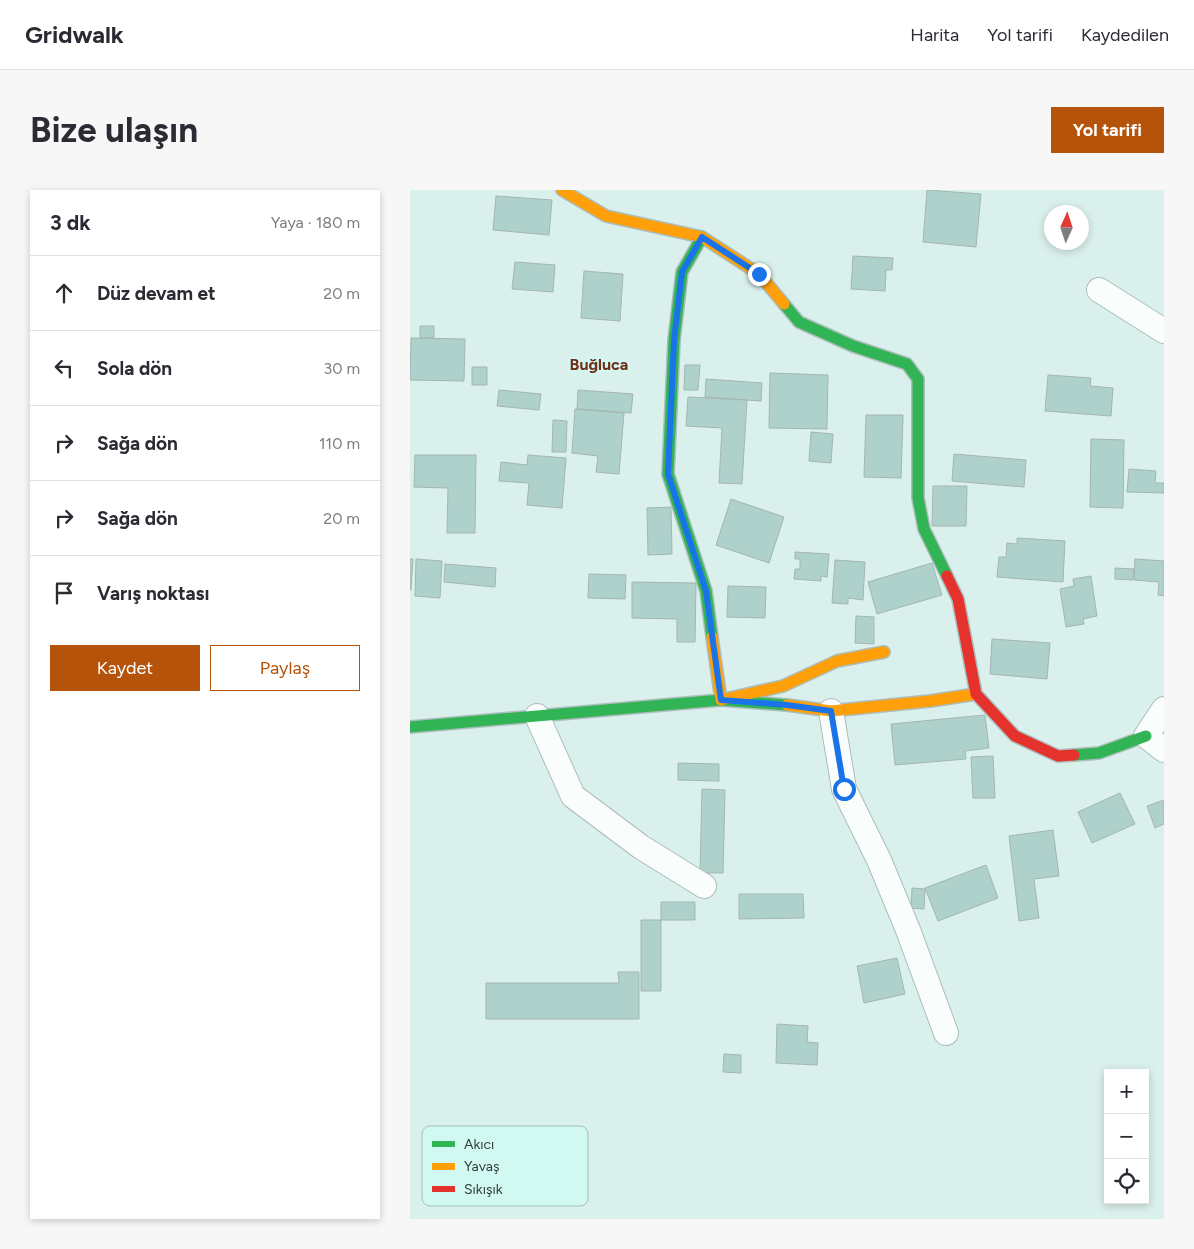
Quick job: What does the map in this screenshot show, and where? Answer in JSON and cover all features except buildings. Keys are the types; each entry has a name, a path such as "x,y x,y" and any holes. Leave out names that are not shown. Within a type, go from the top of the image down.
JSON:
{"street":[{"path":"562,190 606,216 702,237 759,274 799,322 853,346 907,364 918,379 918,498 924,529 958,599 976,694 1016,736 1058,756 1099,753 1155,743 1164,709"},
{"path":"702,237 682,272 674,340 668,474 706,591 721,700"},
{"path":"1099,290 1164,331"},
{"path":"410,727 721,700 783,686 837,661 884,652"},
{"path":"721,700 787,705 831,711 921,702 976,694"},
{"path":"831,711 844,789 879,860 908,930 946,1033"},
{"path":"537,716 573,796 641,847 704,886"}],"traffic: fast":[{"path":"702,237 682,272 674,340 668,474 706,591 712,637"},
{"path":"784,304 799,322 853,346 907,364 918,379 918,498 924,529 947,576"},
{"path":"410,727 721,700 787,705"},
{"path":"1074,755 1099,753 1146,736"}],"traffic: slow":[{"path":"562,190 606,216 702,237 759,274 784,304"},
{"path":"712,637 721,700 783,686 837,661 884,652"},
{"path":"787,705 831,711 930,701 976,694"}],"traffic: jam":[{"path":"947,576 958,599 976,694 1015,736 1058,756 1074,755"}],"district":[{"name":"Buğluca","path":"599,364"}],"route":[{"path":"759,274 702,237 682,272 674,340 668,474 706,591 721,700 787,705 831,711 844,789"}]}
